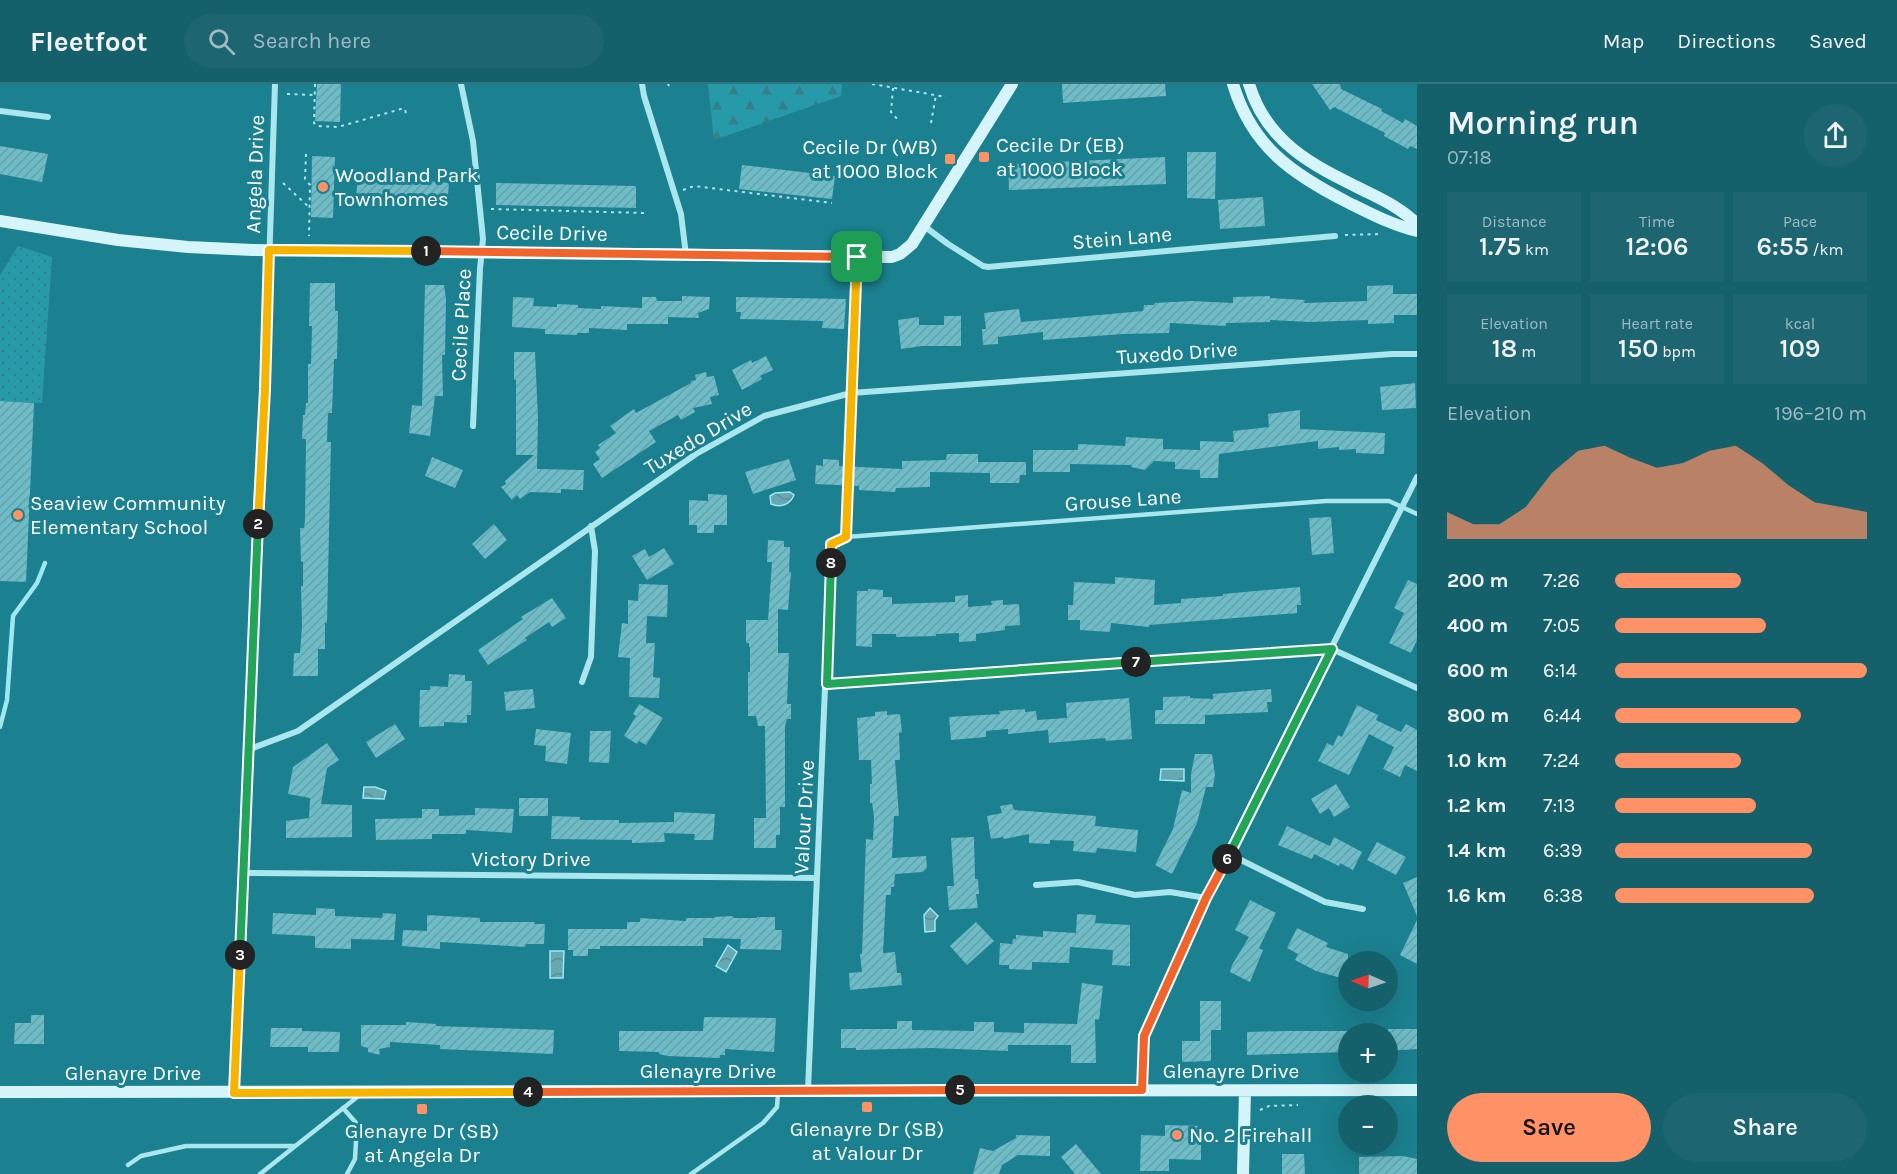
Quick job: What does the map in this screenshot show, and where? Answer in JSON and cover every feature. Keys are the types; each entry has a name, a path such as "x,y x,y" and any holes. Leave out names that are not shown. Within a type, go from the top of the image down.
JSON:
{"street":[{"name":"Angela Drive","path":"234,1093 265,389 275,84"},
{"name":"Cecile Place","path":"461,84 473,141 483,239 473,426"},
{"path":"642,84 681,214 686,256"},
{"name":"Cecile Drive","path":"0,221 118,240 188,247 881,258 900,254 912,244 1012,84"},
{"path":"1233,84 1254,133 1279,160 1326,191 1395,226 1417,231"},
{"path":"1249,84 1261,113 1296,153 1318,168 1402,210 1417,224"},
{"path":"0,111 48,117"},
{"name":"Stein Lane","path":"924,226 948,244 988,267 1335,236"},
{"name":"Tuxedo Drive","path":"250,748 298,731 696,454 764,416 851,393 1417,354"},
{"path":"1142,1090 1144,1036 1206,898 1417,477"},
{"path":"582,682 591,657 596,551 591,526"},
{"name":"Valour Drive","path":"808,1090 827,684 831,544"},
{"path":"827,684 1332,649 1417,688"},
{"path":"1229,854 1325,902 1363,909"},
{"name":"Victory Drive","path":"244,873 817,878"},
{"path":"1036,885 1078,882 1135,895 1170,892 1206,898"},
{"name":"Glenayre Drive","path":"0,1092 1417,1090"},
{"path":"1243,1174 1245,1091"}],"lane":[{"name":"Grouse Lane","path":"831,544 846,537 1326,501 1389,501 1417,514"},
{"path":"691,1174 763,1123 777,1107 778,1090"},
{"path":"260,1174 363,1092"},
{"path":"343,1108 357,1124 355,1160 347,1174"},
{"path":"129,1165 141,1156 186,1146 294,1146"}],"path":[{"path":"315,84 314,123 317,126 338,127 401,109 405,109 406,114"},
{"path":"872,84 946,97"},
{"path":"893,88 891,112 898,120"},
{"path":"287,94 315,95"},
{"path":"931,123 936,95"},
{"path":"306,154 305,179 310,185 309,236"},
{"path":"283,183 310,208"},
{"path":"692,187 832,203"},
{"path":"488,209 644,213"},
{"path":"1335,236 1390,234"},
{"path":"846,537 857,257"}],"green space":[{"path":"708,84 842,84 841,96 714,140"},
{"path":"18,246 52,257 42,403 0,401 0,275"}],"water":[{"path":"790,492 794,495 787,503 781,506 771,504 770,496 775,493"},
{"path":"1161,769 1184,769 1184,781 1160,780"},
{"path":"364,787 375,787 386,791 384,799 363,798"},
{"path":"930,908 938,916 935,920 935,931 925,932 924,915"},
{"path":"728,945 737,952 726,972 716,966"},
{"path":"550,951 564,951 563,978 550,978"}],"building":[{"path":"317,84 341,84 340,122 315,121"},
{"path":"1062,84 1165,84 1166,96 1063,103"},
{"path":"1312,84 1340,84 1341,89 1382,109 1381,111 1403,123 1405,119 1417,126 1417,149 1410,146 1408,149 1384,136 1385,133 1334,107 1330,110"},
{"path":"0,146 48,154 42,182 0,174"},
{"path":"1187,152 1216,152 1215,199 1187,198"},
{"name":"Woodland Park Townhomes","path":"312,156 335,157 333,218 311,217"},
{"path":"1165,157 1166,184 1009,190 1008,164"},
{"path":"742,165 835,176 832,199 739,189"},
{"path":"358,175 449,183 447,206 356,197"},
{"path":"496,183 636,186 636,208 496,205"},
{"path":"1263,197 1265,226 1220,229 1218,200"},
{"path":"310,283 335,283 335,311 338,311 337,359 334,359 332,413 328,413 327,442 331,442 327,623 325,623 325,649 318,649 318,676 293,676 294,653 300,653 302,626 303,562 301,561 300,528 304,528 305,520 306,439 302,439 303,415 305,415 306,403 308,403 308,364 311,364"},
{"path":"425,285 444,285 446,299 445,355 442,355 443,396 435,396 430,436 409,433 412,405 422,406"},
{"path":"1393,285 1393,294 1417,294 1417,315 1394,315 1394,323 1368,324 1368,320 1310,322 1270,320 1270,322 1226,323 1226,326 1170,323 1169,333 1043,340 1043,332 998,337 998,344 983,345 982,329 986,329 984,313 1019,309 1021,322 1143,311 1144,305 1155,303 1192,301 1233,303 1233,297 1270,296 1270,298 1305,300 1304,303 1367,301 1367,286"},
{"path":"682,296 710,297 709,309 698,313 699,318 668,317 668,324 627,324 627,330 589,328 589,333 577,333 577,335 545,334 545,329 512,327 513,297 534,298 533,306 557,307 557,304 601,309 601,306 642,308 642,297 656,297 657,301 682,301"},
{"path":"736,297 846,299 844,329 822,328 823,321 740,319 741,312 736,312"},
{"path":"944,316 961,316 961,346 922,346 901,349 898,320 919,317 919,325 944,325"},
{"path":"514,352 535,352 538,418 537,469 584,470 583,490 561,489 561,493 530,492 520,499 517,495 512,500 501,487 534,455 516,455"},
{"path":"766,356 773,370 760,376 762,379 742,390 732,370 751,360 752,363"},
{"path":"706,372 707,377 714,376 719,395 710,397 712,404 693,408 695,412 681,420 678,415 649,431 656,442 602,478 593,464 600,459 595,452 600,448 598,445 616,433 610,426 634,409 636,413 696,380 695,375"},
{"path":"1415,383 1416,408 1382,410 1380,387"},
{"path":"0,401 34,403 26,582 0,581"},
{"path":"1300,410 1300,429 1385,433 1384,454 1356,453 1356,449 1339,450 1339,447 1318,449 1318,441 1219,454 1218,478 1200,478 1200,470 1175,469 1175,462 1154,461 1145,470 1131,467 1132,465 1070,464 1070,472 1033,472 1033,450 1078,450 1078,444 1125,446 1126,437 1163,439 1163,449 1200,450 1200,441 1234,442 1233,431 1269,427 1268,414"},
{"path":"947,454 978,454 978,462 1026,462 1026,475 1020,475 1019,483 990,483 990,473 930,472 930,487 896,488 895,492 859,490 859,486 815,484 816,465 823,466 823,459 839,460 839,466 902,469 902,461 946,460"},
{"path":"432,457 463,470 455,488 425,476"},
{"path":"789,459 796,480 753,494 745,472"},
{"path":"708,494 727,495 727,525 714,525 714,533 697,533 697,525 689,525 689,500 708,501"},
{"path":"1331,517 1334,553 1312,555 1309,518"},
{"path":"494,524 507,540 485,559 472,544"},
{"path":"768,540 784,541 784,547 790,547 788,610 778,609 778,653 789,653 787,704 791,704 791,719 787,719 785,726 785,807 780,807 780,835 776,835 776,848 754,848 754,818 766,818 765,726 758,726 756,716 748,716 750,647 749,643 746,643 746,620 768,620 772,562 767,562"},
{"path":"664,548 674,564 647,580 632,556 645,549 649,557"},
{"path":"1115,577 1155,580 1154,605 1181,603 1181,599 1300,587 1301,605 1297,605 1297,613 1149,625 1149,627 1111,623 1110,632 1080,630 1080,620 1068,620 1068,605 1073,605 1074,582 1115,584"},
{"path":"1408,580 1417,584 1417,640 1411,653 1389,643 1404,613 1394,608"},
{"path":"639,584 668,585 667,617 647,616 646,643 655,643 653,677 660,678 659,698 629,697 630,658 618,657 622,623 628,624 628,600 638,601"},
{"path":"868,589 883,590 883,597 892,597 892,604 955,602 955,596 968,595 968,607 992,605 991,601 1003,600 1003,605 1019,604 1020,625 1005,626 1005,630 976,634 976,641 959,642 959,633 896,637 896,634 872,634 872,647 856,646 857,591 868,591"},
{"path":"552,598 566,618 552,627 549,622 525,638 527,640 488,665 478,650 523,619 521,617"},
{"path":"449,674 465,675 465,681 472,681 471,715 467,715 467,723 444,722 444,726 419,727 420,690 430,690 430,686 448,687"},
{"path":"533,689 535,708 506,711 504,692"},
{"path":"1271,689 1272,702 1267,702 1268,712 1205,715 1205,724 1155,724 1155,710 1163,710 1163,697 1190,696 1190,698 1213,699 1213,694"},
{"path":"1129,698 1132,739 1106,741 1105,738 1049,743 1048,730 1008,734 1008,729 986,731 986,737 951,740 949,717 1000,714 999,711 1025,709 1025,712 1036,711 1037,720 1067,718 1066,703"},
{"path":"639,704 663,718 646,745 639,741 637,744 624,736 636,716 633,714"},
{"path":"1357,705 1378,715 1376,720 1401,732 1406,724 1417,730 1417,771 1405,765 1400,777 1383,769 1394,747 1369,734 1349,775 1318,761 1327,743 1333,746 1338,735 1342,737"},
{"path":"887,711 887,715 900,714 902,732 899,733 900,760 895,760 899,816 894,816 892,858 926,856 927,868 923,872 895,874 891,895 886,895 883,953 895,952 897,973 901,973 902,985 850,990 849,973 862,972 860,954 862,954 866,839 873,840 874,817 872,803 870,803 871,760 859,760 857,718 875,716 875,712"},
{"path":"395,724 405,739 376,758 366,742"},
{"path":"536,729 571,733 567,764 545,761 546,746 534,745"},
{"path":"590,731 611,731 609,763 589,762"},
{"path":"327,743 339,760 327,768 321,804 352,805 352,837 286,838 286,821 309,818 310,798 288,794 293,767"},
{"path":"1195,754 1212,754 1215,775 1213,787 1206,787 1197,823 1172,874 1155,865 1173,829 1182,790 1191,793 1191,774"},
{"path":"1336,784 1350,807 1334,817 1329,808 1320,814 1311,799"},
{"path":"519,798 548,798 548,816 519,816"},
{"path":"1012,804 1014,810 1096,816 1095,826 1138,830 1136,852 1097,848 1096,853 1073,851 1074,841 1050,840 1050,844 1029,843 1029,834 991,839 987,816 1002,813 1000,806"},
{"path":"475,808 514,809 512,833 466,830 466,834 432,834 432,839 376,840 375,819 422,818 422,809 439,809 439,816 475,815"},
{"path":"674,812 715,814 713,840 694,840 695,834 664,833 665,842 632,843 632,840 551,839 552,816 580,817 580,820 619,820 619,823 674,822"},
{"path":"1287,826 1330,846 1334,837 1362,852 1353,870 1314,854 1312,859 1278,845"},
{"path":"974,837 978,908 949,910 947,886 954,886 951,838"},
{"path":"1377,842 1406,857 1396,875 1367,860"},
{"path":"1417,877 1417,916 1403,883"},
{"path":"1250,900 1276,913 1259,948 1263,950 1250,982 1230,972 1249,937 1235,930"},
{"path":"316,908 335,909 335,916 382,918 383,913 396,914 394,940 351,939 351,949 315,948 315,936 272,934 273,913 316,915"},
{"path":"1077,914 1096,915 1095,923 1130,925 1130,966 1112,965 1113,950 1070,947 1069,963 1032,962 1032,970 1009,969 1009,965 999,965 1000,943 1012,944 1016,935 1043,937 1043,931 1076,933"},
{"path":"427,915 480,918 480,922 545,924 544,944 526,944 525,947 440,942 440,949 402,946 403,930 427,931"},
{"path":"732,916 734,918 775,917 775,930 782,930 781,950 740,949 741,939 703,938 703,946 600,946 600,949 588,949 588,956 573,956 573,950 568,950 568,929 627,929 627,922 640,922 640,918 686,921 686,918"},
{"path":"1417,920 1417,964 1400,955"},
{"path":"976,922 994,941 967,965 950,946"},
{"path":"1297,928 1328,943 1326,947 1339,951 1338,977 1316,971 1295,960 1298,954 1287,948"},
{"path":"1082,983 1103,986 1099,1020 1095,1019 1096,1063 1071,1063 1071,1045 1008,1045 1008,1051 841,1048 841,1029 897,1029 897,1021 912,1021 912,1030 974,1031 974,1022 994,1022 994,1032 1024,1033 1024,1023 1077,1024"},
{"path":"1200,1001 1221,1001 1221,1030 1211,1030 1211,1061 1182,1062 1182,1041 1200,1041"},
{"path":"31,1015 44,1015 44,1044 14,1044 15,1023 31,1023"},
{"path":"704,1017 776,1018 774,1052 725,1049 725,1055 720,1055 720,1058 619,1051 619,1031 703,1031"},
{"path":"406,1022 436,1024 436,1026 554,1030 553,1054 440,1049 440,1045 390,1042 390,1047 379,1049 380,1055 368,1052 368,1048 361,1046 361,1025 406,1025"},
{"path":"271,1028 340,1032 339,1052 308,1052 308,1047 270,1047"},
{"path":"1398,1029 1417,1029 1417,1049 1398,1050"},
{"path":"1338,1031 1338,1052 1247,1055 1247,1032"},
{"path":"1165,1125 1201,1126 1201,1160 1169,1159 1169,1171 1140,1171 1141,1135 1165,1136"},
{"path":"1016,1135 1050,1136 1050,1156 1018,1155 1002,1165 999,1174 973,1174 980,1148 993,1151 1016,1138"},
{"path":"1076,1144 1101,1174 1075,1174 1061,1157"},
{"path":"1282,1154 1304,1154 1305,1174 1282,1174"},
{"path":"1403,1156 1417,1159 1417,1174 1359,1174 1359,1157"}],"waterway":[{"path":"0,727 7,700 13,616 37,583 45,563"}],"place":[{"name":"Cecile Dr (EB) at 1000 Block","path":"984,157"},
{"name":"Cecile Dr (WB) at 1000 Block","path":"950,159"},
{"name":"Woodland Park Townhomes","path":"323,187"},
{"name":"Seaview Community Elementary School","path":"18,515"},
{"name":"Glenayre Dr (SB) at Valour Dr","path":"867,1107"},
{"name":"Glenayre Dr (SB) at Angela Dr","path":"422,1109"},
{"name":"No. 2 Firehall","path":"1177,1135"}],"route":[{"path":"269,250 857,257 846,537 831,544 827,684 1332,649 1206,898 1144,1036 1142,1090 234,1093 269,250"}]}
